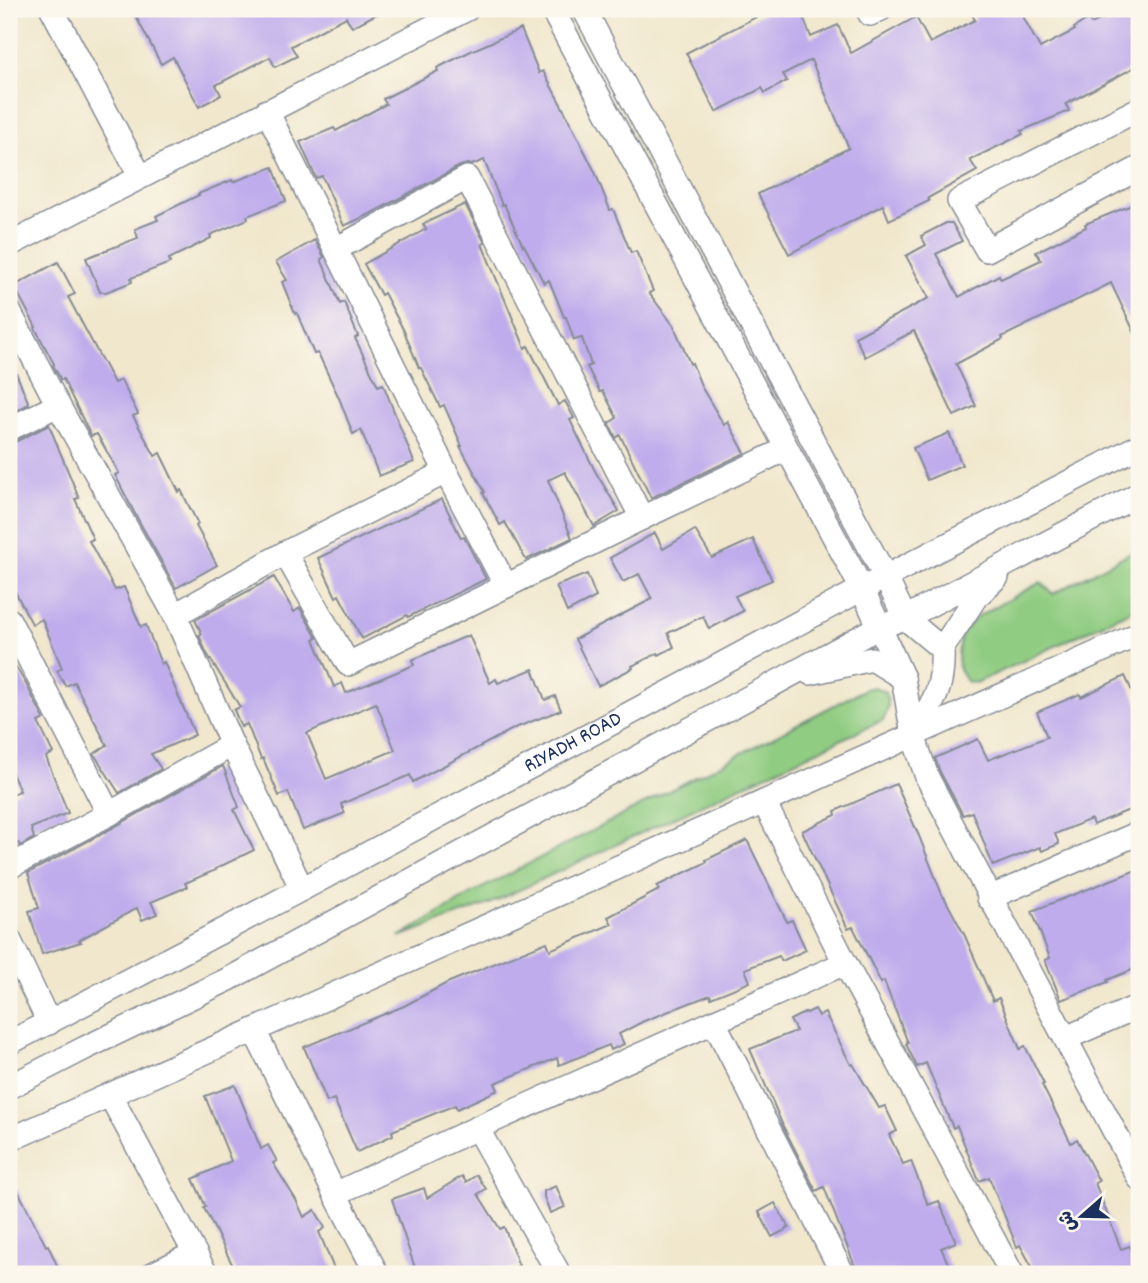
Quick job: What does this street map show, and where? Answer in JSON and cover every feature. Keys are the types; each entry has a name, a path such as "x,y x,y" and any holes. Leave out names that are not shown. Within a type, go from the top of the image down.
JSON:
{"street":[{"path":"52,9 140,176"},
{"path":"9,245 467,9"},
{"path":"552,9 862,589 903,678 927,777 1139,1178"},
{"path":"584,9 905,618 942,649"},
{"path":"868,9 870,14 881,9"},
{"path":"1139,109 959,201 987,250 1139,168"},
{"path":"267,111 446,472 506,586"},
{"path":"336,249 467,178 642,518"},
{"path":"9,311 175,615 232,745 302,889"},
{"path":"9,429 58,405"},
{"name":"RIYADH ROAD","path":"9,1043 862,589 1139,446"},
{"path":"285,553 348,664 786,449"},
{"path":"175,615 285,553 446,472"},
{"path":"9,1087 229,979 879,627 905,618 1139,494"},
{"path":"915,721 939,692 943,668 942,649 976,597 1017,558"},
{"path":"9,620 109,814"},
{"path":"9,1140 764,802 915,721 1139,634"},
{"path":"786,678 872,659 903,678"},
{"path":"9,867 232,745"},
{"path":"764,802 845,963 1012,1274"},
{"path":"989,898 1139,833"},
{"path":"9,939 49,1023"},
{"path":"335,1194 845,963"},
{"path":"1066,1038 1139,1006"},
{"path":"714,1022 843,1274"},
{"path":"254,1030 376,1274"},
{"path":"110,1094 206,1274"},
{"path":"477,1128 559,1274"},
{"path":"153,1274 195,1254"}],"green space":[{"path":"1139,548 1139,607 976,683 966,681 959,670 958,653 962,634 978,616 1041,582 1053,594"},
{"path":"874,687 884,691 887,698 888,708 883,720 489,904 399,937 482,888 865,689"}],"building":[{"path":"132,9 386,9 352,27 346,17 291,46 297,56 275,67 270,57 216,85 221,95 199,107 173,57 161,64"},
{"path":"772,9 800,9 811,37 838,25 851,53 916,17 930,43 975,20 969,9 1019,9 1040,48 1075,30 1074,28 1088,19 1091,24 1124,9 1135,9 1139,18 1139,65 1066,104 1069,111 1021,131 1023,134 970,160 977,171 928,198 929,201 889,220 883,205 789,254 758,194 849,148 811,60 783,74 787,81 765,93 762,88 716,112 686,53"},
{"path":"521,29 539,73 543,71 595,172 631,253 636,251 653,291 649,293 674,326 702,388 724,425 728,422 745,453 651,498 620,435 616,438 609,423 617,418 587,367 591,365 582,338 574,340 549,280 544,283 523,246 504,204 502,205 484,160 460,166 344,226 322,176 316,178 300,142 334,128 336,131 386,104 383,99 438,71 437,68"},
{"path":"273,167 286,201 247,216 248,219 210,235 211,238 169,259 170,263 131,278 132,282 100,292 86,258 138,238 135,229 158,220 156,216 198,194"},
{"path":"1139,202 1139,342 1111,283 1002,337 1003,339 956,364 976,406 954,416 914,331 865,357 855,337 929,298 906,256 926,245 921,236 946,223 952,223 962,241 936,254 959,297 999,275 1001,279 1041,260 1036,252 1086,227 1085,224"},
{"path":"465,204 485,243 482,244 525,348 528,346 558,405 565,401 574,418 570,420 595,471 619,511 594,526 565,472 548,480 572,538 526,560 505,522 500,525 460,446 444,405 440,407 384,293 381,295 364,264 426,229 423,224"},
{"path":"315,240 324,257 321,259 340,304 344,302 358,336 355,338 378,386 383,384 414,462 379,476 361,430 353,434 318,353 314,354 282,282 287,280 276,262"},
{"path":"58,262 75,294 68,297 114,383 121,380 138,414 133,416 155,456 160,453 179,492 181,490 217,565 176,588 115,475 119,473 97,434 91,436 14,286"},
{"path":"9,356 29,404 9,414"},
{"path":"49,425 79,498 75,499 93,539 89,541 115,590 124,587 141,627 146,625 161,664 164,662 195,735 151,754 161,769 119,793 94,754 107,745 74,682 66,686 57,671 62,668 42,619 32,624 9,580 9,443"},
{"path":"949,433 962,465 927,480 913,448"},
{"path":"442,499 461,538 464,537 486,579 362,639 339,595 336,597 318,558"},
{"path":"695,530 712,558 753,539 772,580 735,596 743,611 709,629 703,616 668,633 674,647 632,666 633,668 598,686 575,639 652,599 639,574 623,582 610,558 655,533 663,549"},
{"path":"587,574 596,597 567,612 556,586"},
{"path":"274,577 294,612 300,608 317,638 314,639 334,687 342,683 346,693 414,665 412,660 469,635 490,683 496,679 498,683 533,669 545,700 555,696 561,710 515,728 413,782 410,775 341,804 345,813 303,830 288,792 279,796 247,724 241,727 234,710 240,707 206,652 195,620","holes":["376,703 395,750 326,779 307,733"]},
{"path":"9,655 44,719 38,722 53,753 46,757 68,813 31,828 34,838 20,846 19,843 9,847 9,795 20,791 9,767"},
{"path":"1125,676 1139,706 1139,806 1093,825 1091,819 1055,834 1059,844 1042,851 1040,847 993,866 972,812 963,815 935,758 978,739 988,760 1047,737 1037,712 1080,694 1081,697"},
{"path":"223,766 239,807 234,810 254,850 185,883 187,887 151,902 157,914 142,920 137,908 79,940 81,942 42,954 29,911 39,908 28,873"},
{"path":"896,784 943,897 965,936 993,1001 999,998 1020,1049 1025,1046 1071,1143 1077,1139 1099,1181 1095,1183 1121,1249 1130,1246 1139,1274 1036,1274 1020,1245 1017,1247 989,1177 979,1181 957,1126 953,1128 926,1063 917,1067 884,981 881,983 853,927 848,929 802,831 836,815 835,811"},
{"path":"747,840 787,922 792,920 806,950 782,961 779,956 745,969 750,982 644,1021 619,1034 624,1044 611,1050 609,1045 559,1065 557,1058 495,1083 498,1090 457,1109 455,1105 392,1131 393,1135 357,1152 334,1099 327,1102 304,1047 547,942 550,950 612,924 608,917 659,890 657,886"},
{"path":"1139,869 1139,967 1061,1000 1045,960 1050,958 1032,911"},
{"path":"815,1009 819,1016 825,1013 851,1065 853,1064 879,1108 885,1106 897,1131 889,1135 903,1164 911,1161 928,1205 939,1201 956,1242 941,1248 953,1274 858,1274 824,1187 816,1191 783,1126 750,1049 796,1031 790,1020"},
{"path":"235,1085 261,1149 268,1145 277,1161 273,1163 304,1217 315,1210 325,1228 319,1232 336,1274 237,1274 204,1208 206,1207 193,1179 231,1161 205,1096"},
{"path":"9,1173 61,1274 17,1274 9,1256"},
{"path":"477,1175 486,1189 478,1194 500,1229 504,1227 519,1266 497,1274 417,1274 392,1199 424,1188 427,1198 462,1176 466,1182"},
{"path":"556,1186 565,1207 550,1213 544,1191"},
{"path":"775,1203 789,1228 772,1237 759,1212"}]}
